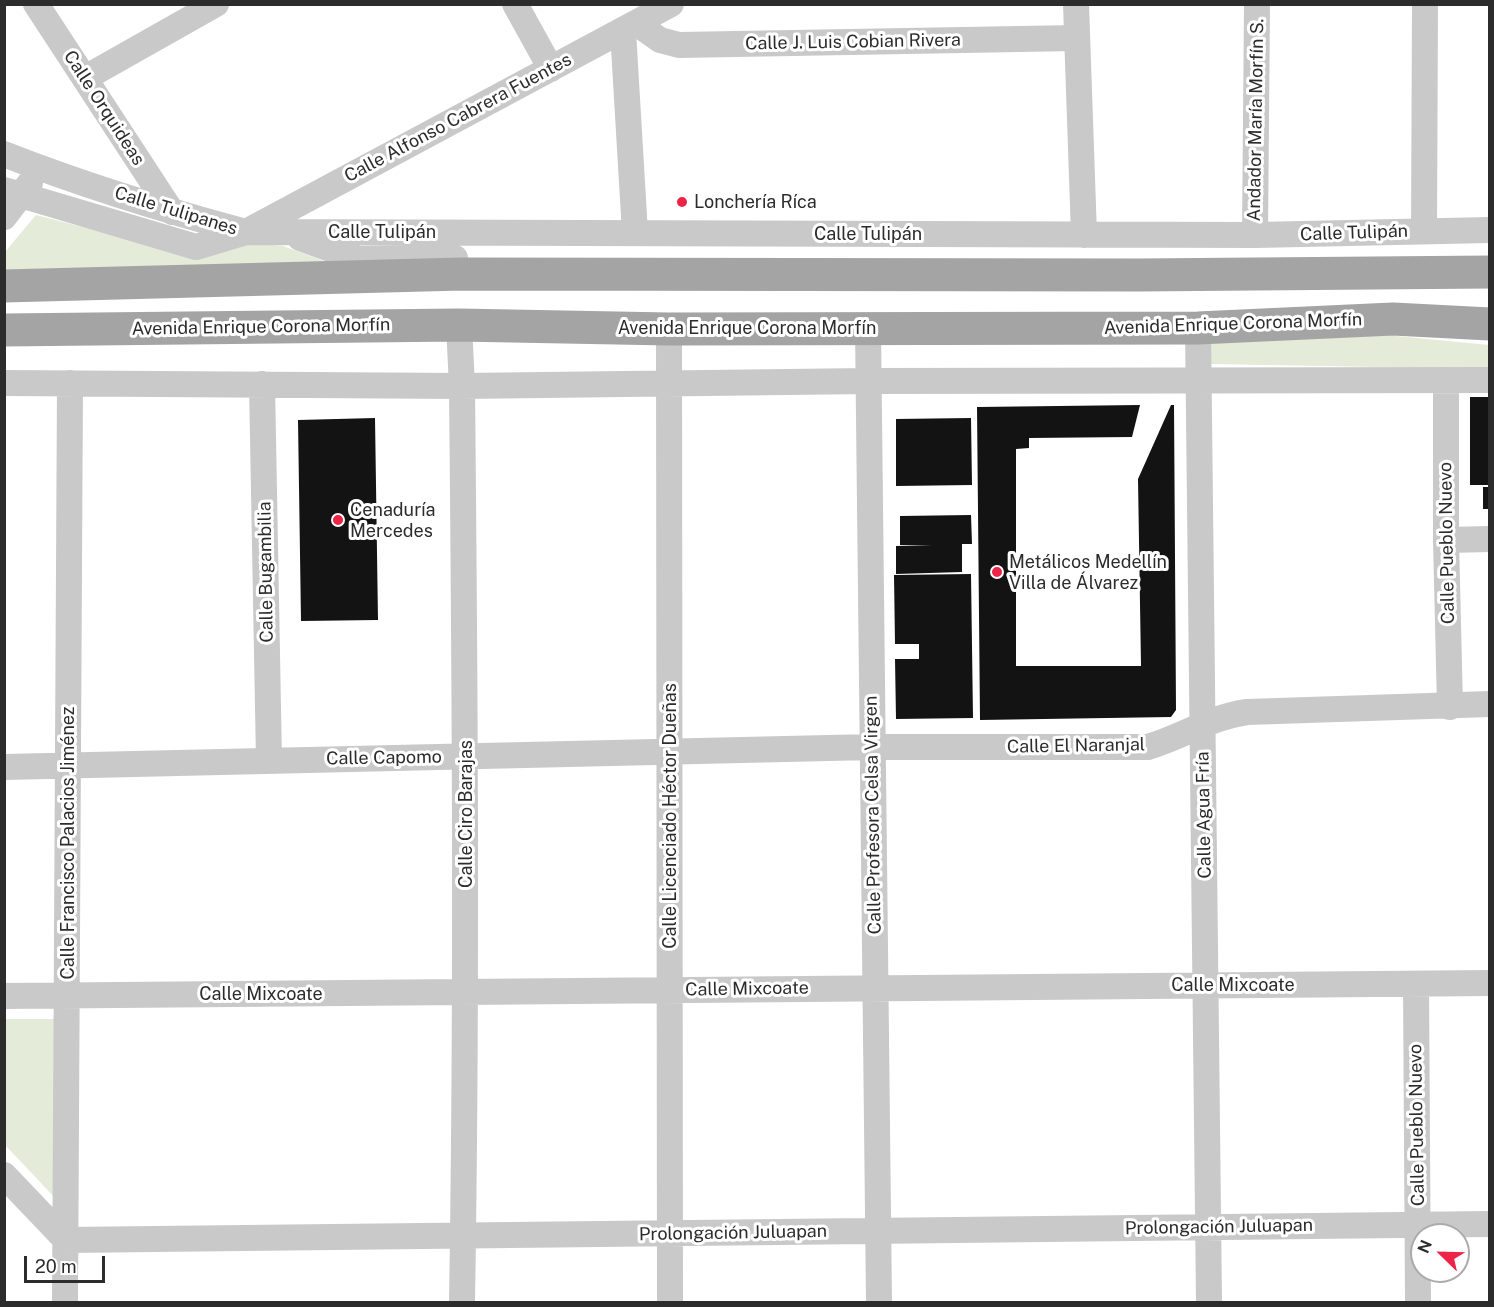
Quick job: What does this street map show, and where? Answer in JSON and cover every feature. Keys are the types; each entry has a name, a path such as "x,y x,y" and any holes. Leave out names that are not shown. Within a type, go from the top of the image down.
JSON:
{"main road":[{"path":"4,286 462,274 1150,275 1490,272"},
{"name":"Avenida Enrique Corona Morfín","path":"4,330 459,325 669,329 1198,328 1393,319 1490,324"}],"street":[{"name":"Calle Orquideas","path":"36,4 172,212"},
{"path":"85,78 216,4"},
{"path":"515,4 551,69"},
{"name":"Calle Alfonso Cabrera Fuentes","path":"246,232 671,4"},
{"path":"1076,4 1084,235"},
{"name":"Andador María Morfín S.","path":"1255,235 1257,4"},
{"path":"1424,231 1425,4"},
{"path":"629,27 635,233"},
{"name":"Calle J. Luis Cobian Rivera","path":"629,27 679,45 1076,38"},
{"name":"Calle Tulipanes","path":"4,154 172,212 246,232"},
{"path":"4,217 13,193 41,168"},
{"name":"Calle Tulipanes","path":"13,193 196,247 246,232"},
{"name":"Calle Tulipán","path":"246,232 1255,235 1490,230"},
{"path":"284,232 358,259 538,258 585,274"},
{"name":"Calle Ciro Barajas","path":"459,325 462,386 466,756 462,1302"},
{"name":"Calle Profesora Celsa Virgen","path":"868,328 879,1302"},
{"name":"Calle Agua Fría","path":"1198,328 1209,1302"},
{"name":"Calle Licenciado Héctor Dueñas","path":"669,329 670,1302"},
{"name":"Calle Pueblo Nuevo","path":"1446,380 1446,540 1450,707"},
{"path":"4,383 462,386 868,381 1490,380"},
{"name":"Calle Francisco Palacios Jiménez","path":"65,1302 70,383"},
{"name":"Calle Bugambilia","path":"262,384 269,761"},
{"path":"1446,540 1490,538"},
{"name":"Calle El Naranjal","path":"872,747 1148,747 1169,741 1203,724 1232,714 1246,712 1490,704"},
{"name":"Calle Capomo","path":"4,767 872,747"},
{"name":"Calle Mixcoate","path":"4,996 1490,983"},
{"name":"Calle Pueblo Nuevo","path":"1416,984 1418,1223"},
{"path":"4,1175 66,1240"},
{"name":"Prolongación Juluapan","path":"1470,1224 1490,1224"},
{"name":"Prolongación Juluapan","path":"66,1240 1410,1225"},
{"name":"Calle Pueblo Nuevo","path":"1418,1283 1418,1302"}],"green space":[{"path":"36,215 199,257 240,242 283,246 348,270 5,272 5,252"},
{"path":"1386,335 1489,345 1489,369 1211,364 1211,339"},
{"path":"5,1019 57,1019 57,1200 5,1145"}],"building":[{"path":"1470,397 1490,397 1490,485 1470,485"},
{"name":"Metálicos Medellín Villa de Álvarez","path":"1140,405 1132,437 1029,438 1029,448 1016,449 1016,666 1141,666 1138,479 1171,405 1174,405 1176,710 1171,717 980,720 977,407"},
{"name":"Cenaduría Mercedes","path":"375,418 378,620 301,621 298,420"},
{"path":"971,418 972,485 896,486 896,419"},
{"path":"1483,487 1490,487 1490,509 1483,509"},
{"path":"971,515 972,544 962,544 962,572 896,574 896,546 932,545 900,545 900,516"},
{"path":"971,574 973,718 896,719 895,659 919,659 919,644 895,644 894,575"}],"place":[{"name":"Lonchería Ríca","path":"682,202"},
{"name":"Cenaduría Mercedes","path":"338,520"},
{"name":"Metálicos Medellín Villa de Álvarez","path":"997,572"}]}
